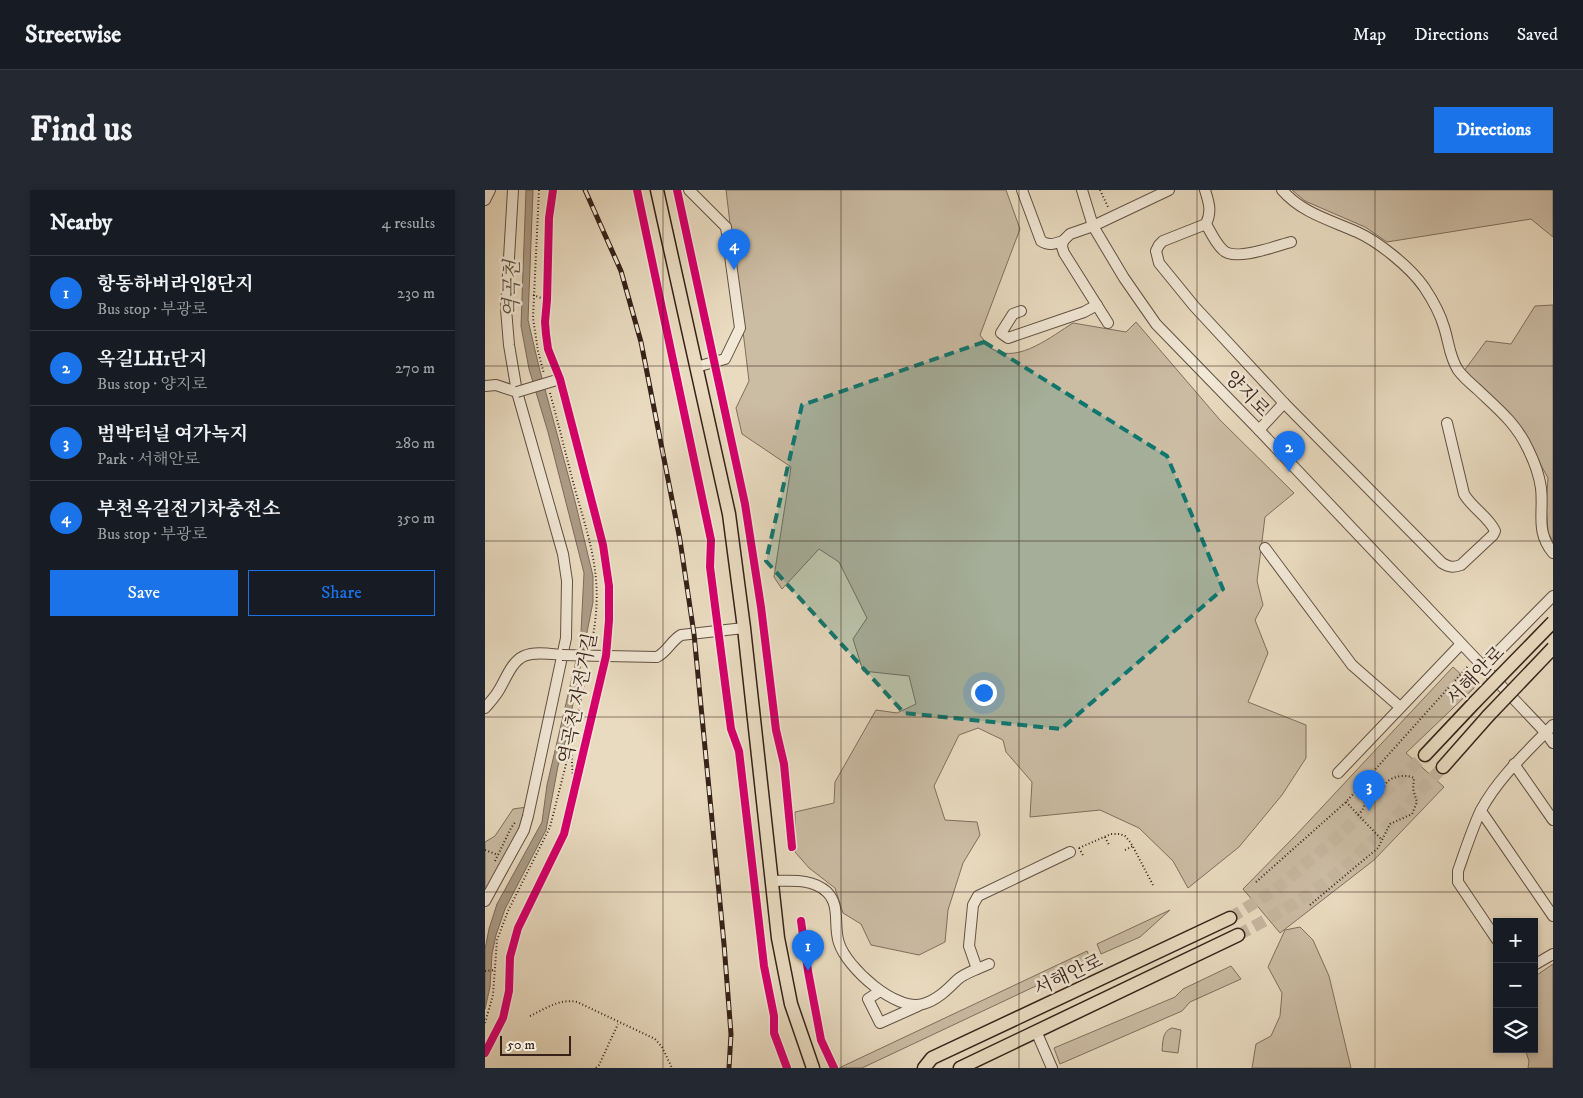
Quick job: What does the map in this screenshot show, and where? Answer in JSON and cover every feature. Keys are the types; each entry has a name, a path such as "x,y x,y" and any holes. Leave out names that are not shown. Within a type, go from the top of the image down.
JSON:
{"main road":[{"path":"657,190 729,514 744,628 778,938 800,1034 813,1068"},
{"name":"서해안로","path":"1425,755 1553,622"},
{"name":"서해안로","path":"1443,767 1488,716 1553,648"},
{"name":"서해안로","path":"924,1068 932,1058 1231,918"},
{"name":"서해안로","path":"960,1068 1238,935"}],"street":[{"path":"485,200 490,190"},
{"path":"485,900 526,823 566,638 568,598 566,568 517,392 509,346 506,309 513,190"},
{"path":"689,190 726,227 740,328 725,359 696,367"},
{"path":"1022,190 1041,241 1051,245 1063,241 1071,234 1093,226 1169,190"},
{"name":"양지로","path":"1081,190 1093,226 1124,278 1156,324 1483,667 1549,729 1553,743"},
{"path":"1205,190 1210,204 1210,212 1206,224 1163,241 1156,251 1159,263 1194,306 1284,403 1442,563 1455,568 1461,565 1493,535 1495,530 1492,524 1469,504 1464,494 1447,423"},
{"path":"1282,190 1300,207 1359,233 1383,249 1409,270 1423,286 1445,328 1452,360 1459,373 1515,426 1527,447 1538,473 1541,490 1543,535 1553,553"},
{"path":"1206,224 1222,250 1233,255 1241,255 1291,242"},
{"path":"1063,241 1064,253 1108,323"},
{"path":"1021,311 1013,314 1001,333 1008,338 1083,312 1097,305"},
{"path":"485,386 496,385 517,392 560,379"},
{"path":"1259,430 1284,403"},
{"path":"1265,548 1353,665 1400,707"},
{"path":"1483,667 1553,596"},
{"path":"485,708 498,692 513,665 525,655 537,653 657,657 681,635 744,628"},
{"path":"1338,773 1461,644"},
{"path":"1493,934 1458,882 1458,871 1481,811 1496,787 1514,764 1549,729"},
{"path":"1514,764 1553,820"},
{"path":"1481,811 1553,916"},
{"path":"977,969 969,946 974,901 978,896 1071,852"},
{"path":"772,882 798,880 810,883 827,893 833,900 836,909 837,935 843,952 854,966 880,991 903,1004 924,1004"},
{"path":"1537,963 1553,954"},
{"path":"880,991 868,999 879,1023 924,1004 944,993 963,976 989,964"},
{"path":"1036,1031 1052,1068"}],"path":[{"path":"539,190 533,295 535,335 546,378"},
{"path":"1101,190 1112,216"},
{"path":"533,295 547,299"},
{"path":"548,387 595,564 598,598 591,651"},
{"path":"1257,882 1346,802 1475,658"},
{"path":"485,1023 493,995 496,948 501,928 551,827 589,660"},
{"path":"570,745 572,753 573,797"},
{"path":"1310,905 1378,848 1390,824 1413,814 1417,802 1413,789 1414,778 1406,776 1389,781 1377,793 1364,797"},
{"path":"1358,789 1364,797 1365,805 1362,812 1358,815"},
{"path":"1346,802 1382,840"},
{"path":"1084,857 1079,848 1111,834 1125,836 1133,846 1154,887"},
{"path":"1105,837 1109,845"},
{"path":"1125,850 1133,846"},
{"path":"485,850 498,855"},
{"path":"485,971 495,970"},
{"path":"529,1016 561,1001 577,1002 655,1039 663,1047 672,1068"},
{"path":"596,1068 618,1023"}],"highlighted area":[{"path":"984,342 1167,456 1223,589 1061,729 904,713 766,561 802,405"}],"shaded area":[{"path":"526,190 533,190 528,320 593,576 593,602 570,726 558,766 546,830 505,909 496,935 492,954 490,987 485,1009 485,949 489,929 497,904 542,822 547,785 581,632 584,573 548,432 529,369 521,326"},
{"path":"726,190 1006,190 1020,229 980,335 988,345 994,350 1014,353 1024,351 1045,341 1073,323 1126,332 1136,322 1220,420 1294,493 1265,517 1257,581 1263,605 1255,620 1268,653 1248,702 1306,725 1306,758 1282,795 1239,847 1188,888 1173,861 1139,828 1100,810 1030,817 1032,782 1006,752 1003,740 978,728 959,735 934,786 945,820 977,822 980,835 963,863 948,910 945,942 919,955 871,945 861,924 843,913 835,888 809,868 795,852 795,812 834,803 835,782 876,710 897,713 916,704 909,676 863,671 853,639 867,618 839,562 819,549 782,589 774,577 791,467 742,434 736,408 749,381"},
{"path":"1292,190 1553,190 1553,237 1531,219 1387,242 1365,227 1305,201"},
{"path":"1553,305 1553,542 1548,532 1546,505 1548,478 1519,425 1464,371 1486,341 1511,344 1535,306"},
{"path":"1453,667 1475,687 1406,753 1444,787 1374,860 1280,933 1243,889"},
{"path":"527,807 522,826 485,894 485,842 495,836 513,809"},
{"path":"1170,910 1140,937 1101,954 1097,944"},
{"path":"1300,927 1313,940 1329,976 1351,1068 1252,1068 1256,1044 1271,1036 1280,1016 1282,993 1268,967 1285,930"},
{"path":"1087,951 1091,960 862,1068 839,1068"},
{"path":"1553,964 1553,1068 1528,1068 1529,1061 1526,1053 1538,1053 1538,974"},
{"path":"1231,966 1241,979 1190,1002 1182,1011 1060,1064 1054,1048 1175,997 1183,989"},
{"path":"1172,1028 1181,1030 1178,1053 1162,1051 1165,1034"}],"tunnel":[{"path":"1230,918 1275,890 1336,838 1425,755"},
{"path":"1238,935 1305,897 1342,869 1372,841 1443,767"}],"railway":[{"path":"585,190 621,271 641,342 680,540 694,634 724,944 731,1034 729,1068"}],"cycle path":[{"name":"역곡천 자전거길","path":"485,1053 503,1018 509,991 510,957 518,928 564,834 606,656 609,620 609,586 603,545 560,379 548,349 546,334 549,218 553,190"},
{"path":"637,190 711,540 710,567 731,729 739,751 764,966 774,1016 774,1033 787,1068"},
{"path":"677,190 745,504 761,607 776,730 784,764 792,847"},
{"path":"801,921 821,1040 834,1068"}],"place":[{"name":"부천옥길전기차충전소","path":"734,270"},
{"name":"옥길LH1단지","path":"1289,472"},
{"name":"범박터널 여가녹지","path":"1369,811"},
{"name":"항동하버라인8단지","path":"808,971"}],"water label":[{"name":"역곡천","path":"511,289"}]}
